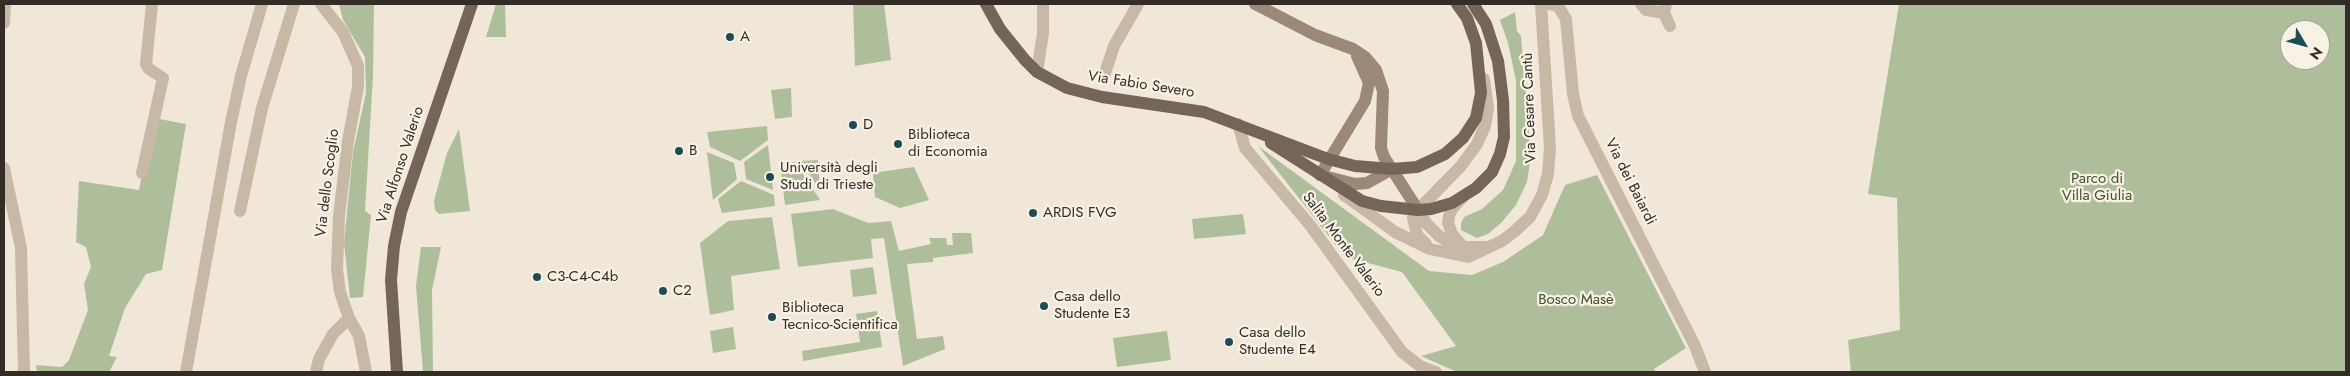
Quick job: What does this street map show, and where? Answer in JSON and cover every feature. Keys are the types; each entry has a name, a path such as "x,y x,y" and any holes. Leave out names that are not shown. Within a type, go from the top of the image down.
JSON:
{"main road":[{"name":"Via Alfonso Valerio","path":"397,372 391,280 394,246 401,212 472,4"},
{"name":"Via Fabio Severo","path":"986,4 1010,42 1037,72 1067,88 1084,93 1195,110 1238,124 1328,159 1355,166 1392,169 1417,167 1427,164 1444,154 1463,138 1476,118 1481,93 1476,43 1467,18 1458,4"},
{"path":"1255,4 1315,35 1353,49 1365,56 1376,70 1384,91 1381,148 1384,157 1418,210"},
{"name":"Via Fabio Severo","path":"1238,124 1362,201 1418,210 1440,207 1464,196 1476,188 1492,172 1500,154 1504,137 1503,100 1498,61 1486,24 1473,4"},
{"path":"1353,49 1366,72 1369,84 1361,108 1320,174 1355,184 1367,183 1392,169"}],"street":[{"path":"4,22 5,4"},
{"path":"142,173 163,78 149,69 146,64 152,4"},
{"path":"186,372 231,122 241,76 262,4"},
{"path":"240,211 262,108 294,4"},
{"name":"Via dello Scoglio","path":"321,4 343,32 358,66 358,87 348,141 337,246 337,270 340,292 349,318 358,336 365,360 366,372"},
{"path":"1037,72 1043,32 1043,4"},
{"path":"1104,76 1114,46 1138,4"},
{"name":"Via Cesare Cantù","path":"1320,174 1364,211 1395,232 1430,248 1468,257 1502,241 1530,217 1542,195 1548,174 1550,148 1541,4"},
{"name":"Via dei Baiardi","path":"1550,4 1558,6 1566,19 1573,94 1578,116 1694,346 1705,372"},
{"path":"1641,4 1646,10 1665,8 1670,26"},
{"name":"Via Fabio Severo","path":"1418,210 1461,166 1477,144 1485,126 1488,108 1487,90 1476,43"},
{"name":"Salita Monte Valerio","path":"1238,124 1245,148 1310,224 1402,352 1420,366 1436,372"},
{"path":"4,168 21,248 24,372"},
{"path":"1463,247 1452,234 1448,223 1452,209 1464,196"},
{"path":"1418,210 1426,223 1438,236 1463,247 1490,247"},
{"path":"1418,210 1414,218 1415,229 1430,248"},
{"path":"316,372 319,359 333,334 349,318"}],"green space":[{"path":"339,4 374,4 373,76 365,211 371,215 363,297 350,298 344,243 353,152 366,93 365,57 343,20"},
{"path":"496,4 505,4 506,37 486,37"},
{"path":"853,4 884,4 891,60 855,66"},
{"name":"Parco di Villa Giulia","path":"1899,4 2346,4 2346,372 1851,372 1848,340 1900,330 1897,198 1868,194"},
{"path":"1515,12 1517,31 1521,36 1531,155 1527,182 1516,205 1501,223 1488,234 1477,238 1461,230 1461,223 1464,217 1482,209 1503,190 1516,161 1516,81 1508,43 1500,20"},
{"path":"791,88 792,117 775,119 771,90"},
{"path":"154,118 186,124 162,270 146,274 125,308 109,356 117,357 109,372 37,372 36,365 62,367 69,360 88,310 84,284 91,267 86,247 76,242 79,181 139,190"},
{"path":"767,126 768,140 740,161 710,147 707,132"},
{"path":"459,129 470,211 439,214 435,210 434,201 447,153"},
{"path":"768,145 773,190 746,179 744,162"},
{"name":"Bosco Masè","path":"1258,146 1429,271 1472,275 1503,262 1543,235 1565,185 1597,175 1686,348 1654,369 1656,372 1457,372 1421,356 1456,346 1402,272 1345,257"},
{"path":"707,152 734,163 737,179 713,200"},
{"path":"818,160 820,190 800,161"},
{"path":"795,162 820,200 785,205 780,164"},
{"path":"914,167 929,200 900,208 875,197 873,173"},
{"path":"741,181 774,195 775,206 722,213 718,199"},
{"path":"833,209 868,223 891,221 899,251 931,244 929,238 946,238 947,245 953,245 952,233 971,233 973,253 933,258 933,262 907,264 917,339 943,336 945,349 903,366 884,238 871,239 873,258 798,267 791,214"},
{"path":"1243,214 1246,234 1194,239 1192,219"},
{"path":"772,217 780,269 731,276 734,310 710,315 700,243 728,221"},
{"path":"421,247 441,247 432,290 433,372 423,372 416,286"},
{"path":"873,267 877,294 853,297 850,270"},
{"path":"877,311 882,347 803,361 802,351 860,342 856,314"},
{"path":"733,327 736,349 713,353 710,331"},
{"path":"1167,331 1171,360 1117,367 1113,338"}],"place":[{"name":"A","path":"730,37"},
{"name":"D","path":"853,125"},
{"name":"Biblioteca di Economia","path":"898,144"},
{"name":"B","path":"679,151"},
{"name":"Università degli Studi di Trieste","path":"770,177"},
{"name":"ARDIS FVG","path":"1033,213"},
{"name":"C3-C4-C4b","path":"537,277"},
{"name":"C2","path":"663,291"},
{"name":"Casa dello Studente E3","path":"1044,306"},
{"name":"Biblioteca Tecnico-Scientifica","path":"772,317"},
{"name":"Casa dello Studente E4","path":"1229,342"}]}
